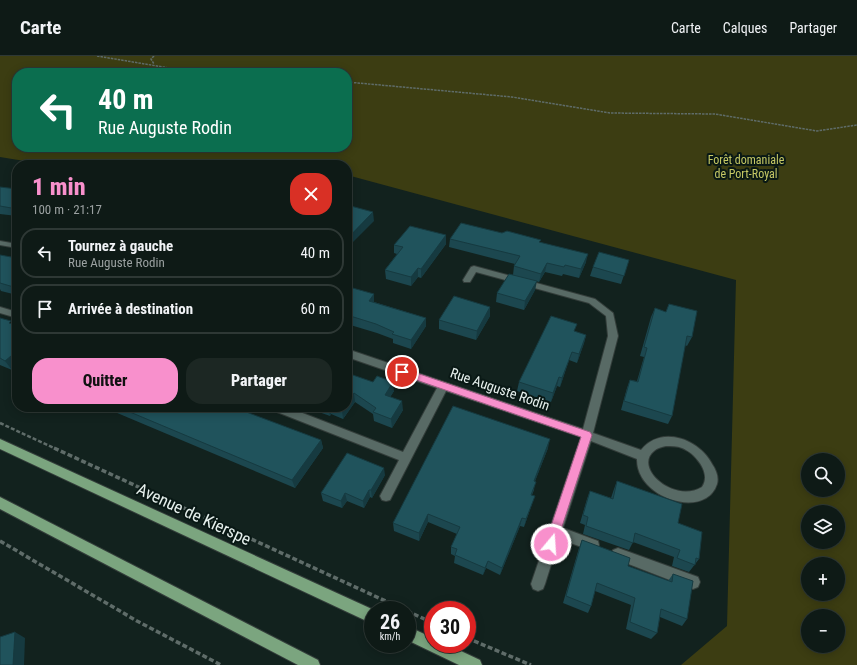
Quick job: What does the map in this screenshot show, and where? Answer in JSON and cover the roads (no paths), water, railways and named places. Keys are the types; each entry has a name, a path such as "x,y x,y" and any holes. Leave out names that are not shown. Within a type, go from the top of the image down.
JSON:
{"main road":[{"name":"Avenue de Kierspe","path":"0,444 364,613"},
{"path":"0,503 313,665"},
{"path":"416,637 475,665"}],"street":[{"path":"0,242 12,245"},
{"path":"467,280 474,269 592,301 610,315 613,336 587,435 538,584"},
{"path":"0,310 12,314"},
{"name":"Rue Auguste Rodin","path":"352,355 587,435 642,456"},
{"path":"386,496 443,386"},
{"path":"289,412 406,458"},
{"path":"665,441 682,444 698,452 706,461 710,471 711,481 708,489 692,498 681,498 670,495 650,482 643,469 642,456 647,448 654,443 665,441"},
{"path":"555,531 693,582"}],"park label":[{"name":"Forêt domaniale de Port-Royal","path":"746,167"}]}
